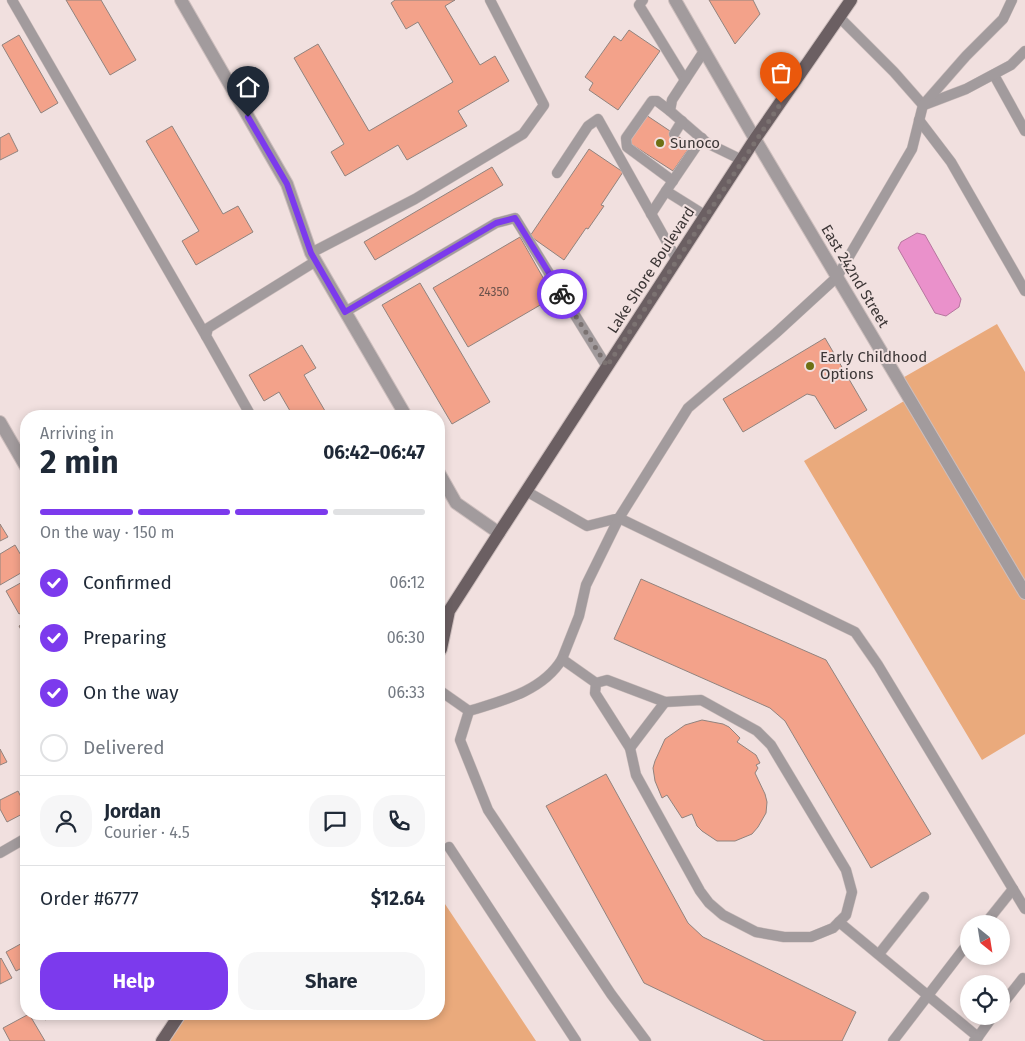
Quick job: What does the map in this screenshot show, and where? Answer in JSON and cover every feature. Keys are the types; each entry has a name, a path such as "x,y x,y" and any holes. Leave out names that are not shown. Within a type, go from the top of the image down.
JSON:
{"main road":[{"name":"Lake Shore Boulevard","path":"445,613 499,533 742,160 851,0"},
{"path":"162,1041 176,1020"}],"street":[{"path":"180,0 287,184 314,257 402,410"},
{"name":"East 242nd Street","path":"675,0 1025,593"},
{"path":"0,422 20,457"},
{"path":"445,484 456,503 499,533"}],"lane":[{"path":"12,0 249,410"},
{"path":"206,336 208,328 314,257 523,134 544,105 490,0"},
{"path":"643,0 639,5 685,80"},
{"path":"445,694 469,710 505,700 532,688 556,670 579,616 586,585 620,518 688,408 776,333 837,277 912,149 923,105 966,56 1003,19 1012,0"},
{"path":"839,17 894,72 923,105"},
{"path":"923,105 966,89 994,75 1011,65 1025,50"},
{"path":"670,111 672,100 704,51"},
{"path":"994,75 1025,131"},
{"path":"673,181 654,163 627,147 626,138 652,101 657,101 707,143 742,160"},
{"path":"557,173 588,126 598,119 677,260"},
{"path":"919,120 952,162 1025,291"},
{"path":"674,134 682,121"},
{"path":"651,214 702,138"},
{"path":"666,191 706,216"},
{"path":"345,312 496,223 515,218 607,366"},
{"path":"526,491 587,526 620,518 855,632 878,665 1025,909"},
{"path":"562,659 596,683"},
{"path":"607,680 665,702 701,700 757,731 771,745 846,870 852,892 846,915 833,928 811,937 784,937 756,932 723,915 709,902 695,882 636,775 630,748 595,693 596,683 607,680"},
{"path":"630,748 665,702"},
{"path":"469,710 460,740 488,810 611,994 646,1041"},
{"path":"0,853 20,841"},
{"path":"449,847 576,1041"},
{"path":"991,915 1013,889"},
{"path":"880,954 924,897"},
{"path":"839,922 880,954 976,1039 986,1025"},
{"path":"893,1041 960,954"},
{"path":"1010,994 1022,978"}],"shaded area":[{"path":"917,233 925,235 961,299 959,307 946,316 935,313 898,248 901,242"},
{"path":"997,324 1025,372 1025,734 982,760 804,461 909,398 899,380"},
{"path":"445,904 536,1041 162,1041 176,1020 445,1020"}],"building":[{"path":"66,0 101,0 136,60 110,75"},
{"path":"395,0 455,0 445,6 480,65 495,56 509,81 458,111 467,126 407,160 398,145 345,176 331,152 344,144 294,58 318,44 369,131 453,82 418,22 406,29 391,3"},
{"path":"709,0 753,0 760,14 735,44"},
{"path":"629,30 660,51 618,110 589,90 593,83 585,77 614,36 621,41"},
{"path":"19,35 58,103 41,113 2,45"},
{"name":"Sunoco","path":"646,115 691,145 673,171 628,142"},
{"path":"172,126 223,214 238,206 253,232 196,265 182,241 199,231 146,141"},
{"path":"9,133 18,151 0,160 0,138"},
{"path":"589,149 623,172 601,205 604,206 564,260 530,236"},
{"path":"492,167 503,185 375,260 364,242"},
{"path":"520,237 554,297 468,347 433,288"},
{"path":"420,283 490,402 452,424 382,305"},
{"name":"Early Childhood Options","path":"825,338 867,410 835,429 815,396 807,394 743,432 723,399"},
{"path":"302,345 316,368 304,375 324,410 290,410 279,392 264,401 249,375"},
{"path":"0,524 8,537 0,541"},
{"path":"15,545 20,554 20,573 0,585 0,554"},
{"path":"641,579 826,660 931,834 871,868 785,721 770,708 614,639"},
{"path":"20,583 20,613 19,614 6,591"},
{"path":"702,720 729,727 740,738 737,742 756,755 760,763 756,765 758,768 755,773 765,794 767,802 766,813 752,834 735,841 717,841 697,826 692,814 682,818 667,795 662,798 655,781 653,768 665,739 685,725"},
{"path":"0,749 7,762 0,765"},
{"path":"606,774 688,923 703,937 856,1012 842,1041 765,1041 644,983 546,806"},
{"path":"18,791 20,795 20,815 7,822 0,809 0,800"},
{"path":"20,944 20,969 16,971 6,952"},
{"path":"0,959 12,978 0,984"},
{"path":"20,1019 33,1020 45,1041 10,1041 3,1028"}],"way so far":[{"path":"562,294 607,366 781,103"}],"place":[{"name":"Sunoco","path":"660,143"},
{"name":"Early Childhood Options","path":"810,366"}],"route":[{"path":"248,117 287,184 311,253 345,312 496,223 515,218 562,294"}]}
